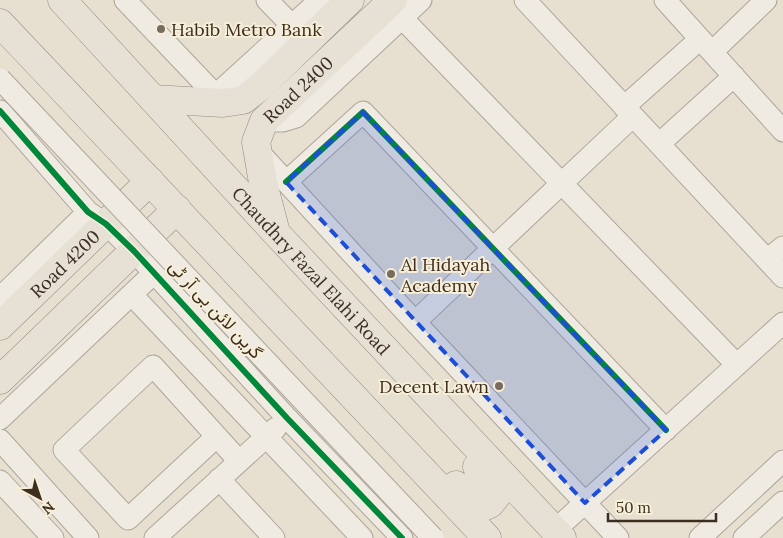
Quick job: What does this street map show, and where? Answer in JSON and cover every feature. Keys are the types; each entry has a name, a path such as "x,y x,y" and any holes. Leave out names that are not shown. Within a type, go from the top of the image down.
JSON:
{"main road":[{"name":"Chaudhry Fazal Elahi Road","path":"62,0 275,232 558,534"},
{"name":"Road 2400","path":"153,99 242,100 261,86 300,33 350,0"},
{"name":"Road 2400","path":"275,232 257,150 257,136 264,121 398,9"},
{"path":"0,23 487,538"},
{"name":"Road 4200","path":"0,326 97,218 150,181"},
{"path":"0,380 177,210"},
{"path":"271,309 326,345 475,505 481,508 490,504 498,494 495,487 381,362 367,329"}],"street":[{"path":"125,0 220,99"},
{"path":"267,0 300,33 320,0"},
{"path":"421,0 398,9 737,365"},
{"path":"525,0 659,144 775,254 783,277"},
{"path":"665,0 783,131"},
{"path":"415,322 562,183 629,111 706,46 766,0"},
{"path":"659,144 734,76"},
{"name":"گرین لائن بی آر ٹی","path":"0,79 433,538"},
{"path":"0,111 97,218 134,251 287,418 402,538"},
{"path":"286,182 363,112 666,430"},
{"path":"257,150 618,538"},
{"path":"0,298 97,218"},
{"path":"0,419 154,274"},
{"path":"132,295 362,538"},
{"path":"558,534 585,503 783,323"},
{"path":"216,437 128,519 64,450 152,366 239,461"},
{"path":"169,533 219,479 287,418"},
{"path":"0,440 88,538"},
{"path":"700,538 783,461"},
{"path":"219,479 274,538"},
{"path":"0,481 53,538"},
{"path":"744,538 783,502"}],"highlighted area":[{"path":"363,112 666,430 585,503 286,182"}],"cycle path":[{"path":"0,111 88,212 106,224 134,251 287,418 402,538"},
{"path":"286,182 363,112 666,430"}],"place":[{"name":"Habib Metro Bank","path":"161,29"},
{"name":"Al Hidayah Academy","path":"391,274"},
{"name":"Decent Lawn","path":"499,386"}]}
